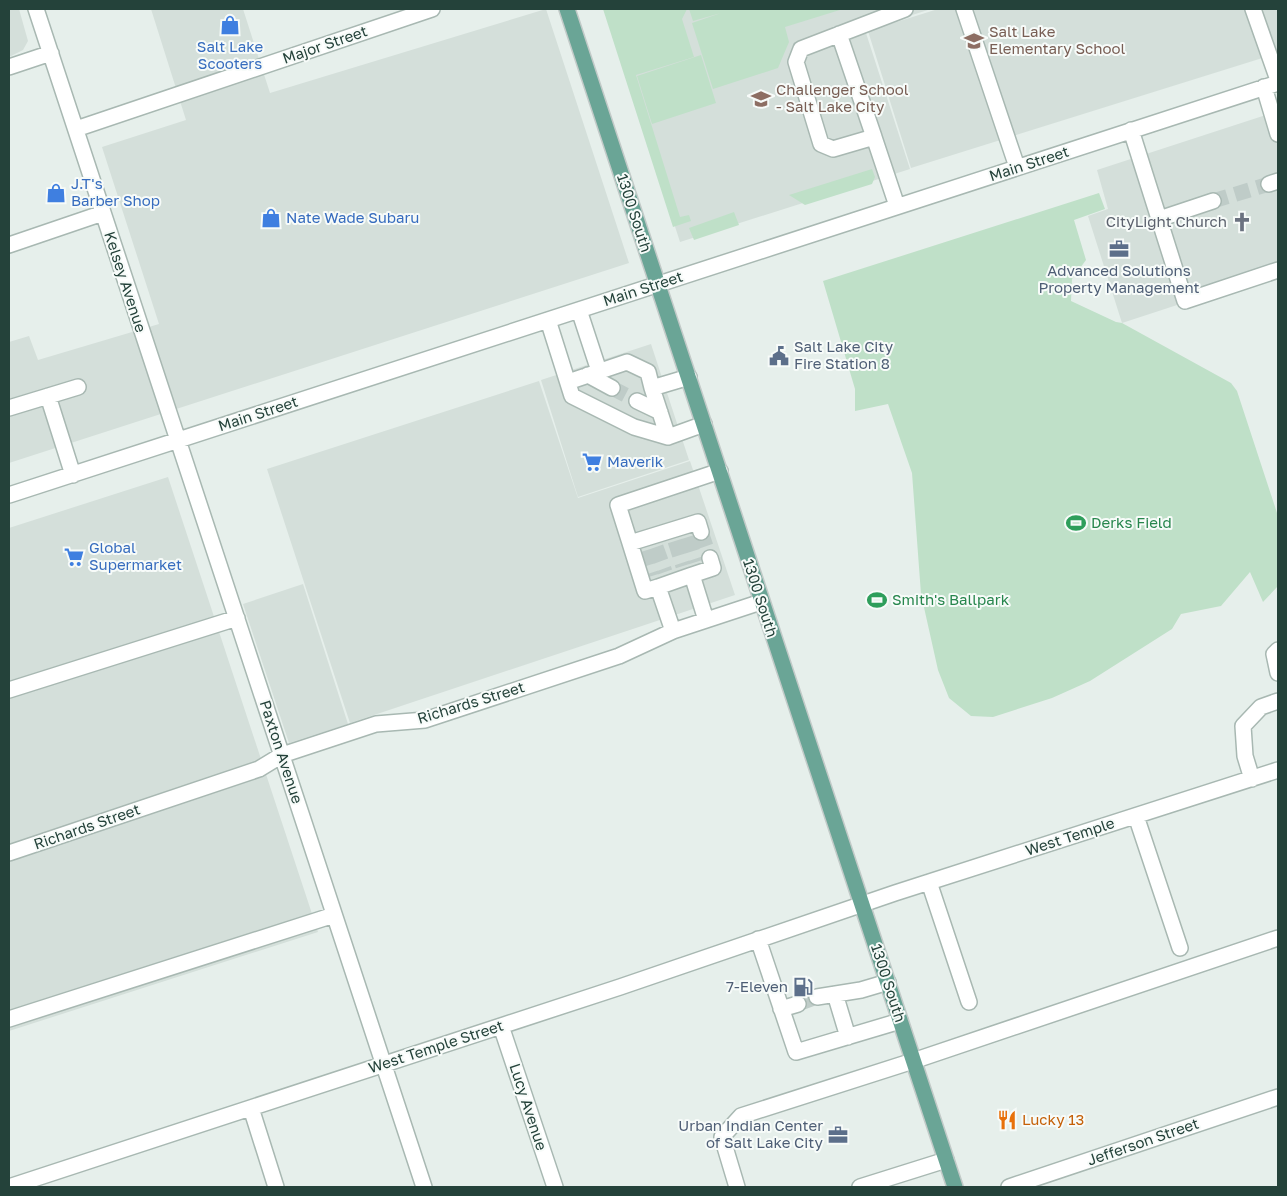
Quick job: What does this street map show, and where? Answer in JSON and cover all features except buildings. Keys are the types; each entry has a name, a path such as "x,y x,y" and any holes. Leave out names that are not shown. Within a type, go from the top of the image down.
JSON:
{"main road":[{"name":"1300 South","path":"567,9 955,1187"}],"street":[{"name":"Kelsey Avenue","path":"36,9 177,441"},
{"name":"Major Street","path":"76,129 432,9"},
{"path":"874,137 833,149 821,144 796,62 801,49 905,9"},
{"path":"964,9 1017,167"},
{"path":"1253,9 1278,82"},
{"path":"839,34 897,206"},
{"path":"9,68 51,53"},
{"name":"Main Street","path":"9,496 1278,82"},
{"path":"1264,88 1278,134"},
{"path":"1131,130 1185,300 1278,270"},
{"path":"1159,218 1213,201"},
{"path":"9,245 103,213"},
{"path":"579,310 593,373 612,388"},
{"path":"548,320 572,396 634,427 668,437 704,424"},
{"path":"568,382 626,362 648,372 668,437"},
{"path":"652,388 689,377"},
{"path":"9,408 78,387"},
{"path":"48,396 73,474"},
{"path":"637,401 660,412"},
{"name":"Paxton Avenue","path":"177,441 424,1187"},
{"path":"706,620 695,568 660,581 645,591 645,544 618,505 720,471"},
{"path":"645,544 684,533"},
{"path":"660,581 673,631"},
{"name":"Richards Street","path":"9,854 259,769 282,755 376,724 425,720 619,656 673,631 761,602"},
{"path":"9,690 237,618"},
{"path":"1278,650 1274,654 1278,673"},
{"path":"1252,779 1245,756 1243,726 1261,707 1278,701"},
{"name":"West Temple","path":"862,904 1278,770"},
{"path":"1136,816 1180,948"},
{"path":"929,882 969,1002"},
{"name":"West Temple Street","path":"9,1187 501,1026 862,904"},
{"path":"9,1019 334,915"},
{"path":"737,1187 722,1137 741,1116 913,1061 1278,938"},
{"path":"758,940 796,1052 900,1021"},
{"path":"817,997 861,990 888,982"},
{"path":"835,994 848,1037"},
{"path":"781,1008 798,1004"},
{"name":"Lucy Avenue","path":"501,1026 554,1187"},
{"name":"Jefferson Street","path":"1008,1187 1278,1097"},
{"path":"251,1108 276,1187"},
{"path":"860,1187 946,1160"}],"shaded area":[{"path":"9,9 19,9 28,41 23,50 9,57"},
{"path":"151,9 243,9 270,93 546,9 629,263 9,463 9,342 29,336 38,360 159,324 102,147 186,120"},
{"name":"Challenger School - Salt Lake City","path":"605,9 931,9 865,30 910,169 680,242"},
{"path":"938,9 1278,9 1278,53 911,168 868,31"},
{"path":"1278,111 1278,272 1122,323 1088,216 1108,209 1097,170"},
{"path":"651,344 689,460 578,497 541,380"},
{"path":"539,381 578,498 690,461 735,595 350,723 267,469"},
{"path":"168,477 318,932 9,1031 9,528"},
{"path":"303,584 348,724 289,743 243,604"}],"green space":[{"path":"603,9 687,9 682,19 694,57 636,75 680,217 689,215 691,221 673,227"},
{"path":"689,9 843,9 785,27 789,42 778,68 713,89 692,23 721,13 693,21"},
{"path":"701,55 716,103 652,124 637,76"},
{"path":"872,169 875,177 872,184 805,205 789,195"},
{"name":"Derks Field","path":"1099,193 1105,209 1074,220 1086,260 1072,279 1071,301 1122,323 1231,383 1237,391 1278,516 1278,586 1263,602 1250,572 1221,606 1181,614 1172,629 1090,681 1052,698 993,717 971,716 949,698 938,670 921,594 912,473 888,404 855,411 855,389 823,281"},
{"path":"734,212 739,225 694,240 689,228"}],"tunnel":[{"path":"1213,201 1269,184"},
{"path":"612,388 637,401"},
{"path":"701,532 710,558"},
{"path":"688,537 696,562"},
{"path":"675,541 683,566"},
{"path":"656,547 665,572"},
{"path":"644,551 652,576"},
{"path":"798,1004 817,997"}],"place":[{"name":"Salt Lake Scooters","path":"230,25"},
{"name":"Salt Lake Elementary School","path":"974,41"},
{"name":"Challenger School - Salt Lake City","path":"761,99"},
{"name":"J.T's Barber Shop","path":"56,193"},
{"name":"Nate Wade Subaru","path":"271,218"},
{"name":"CityLight Church","path":"1242,222"},
{"name":"Advanced Solutions Property Management","path":"1119,249"},
{"name":"Salt Lake City Fire Station 8","path":"779,356"},
{"name":"Maverik","path":"592,462"},
{"name":"Derks Field","path":"1076,523"},
{"name":"Global Supermarket","path":"74,557"},
{"name":"Smith's Ballpark","path":"877,600"},
{"name":"7-Eleven","path":"803,987"},
{"name":"Lucky 13","path":"1007,1120"},
{"name":"Urban Indian Center of Salt Lake City","path":"838,1135"}]}
